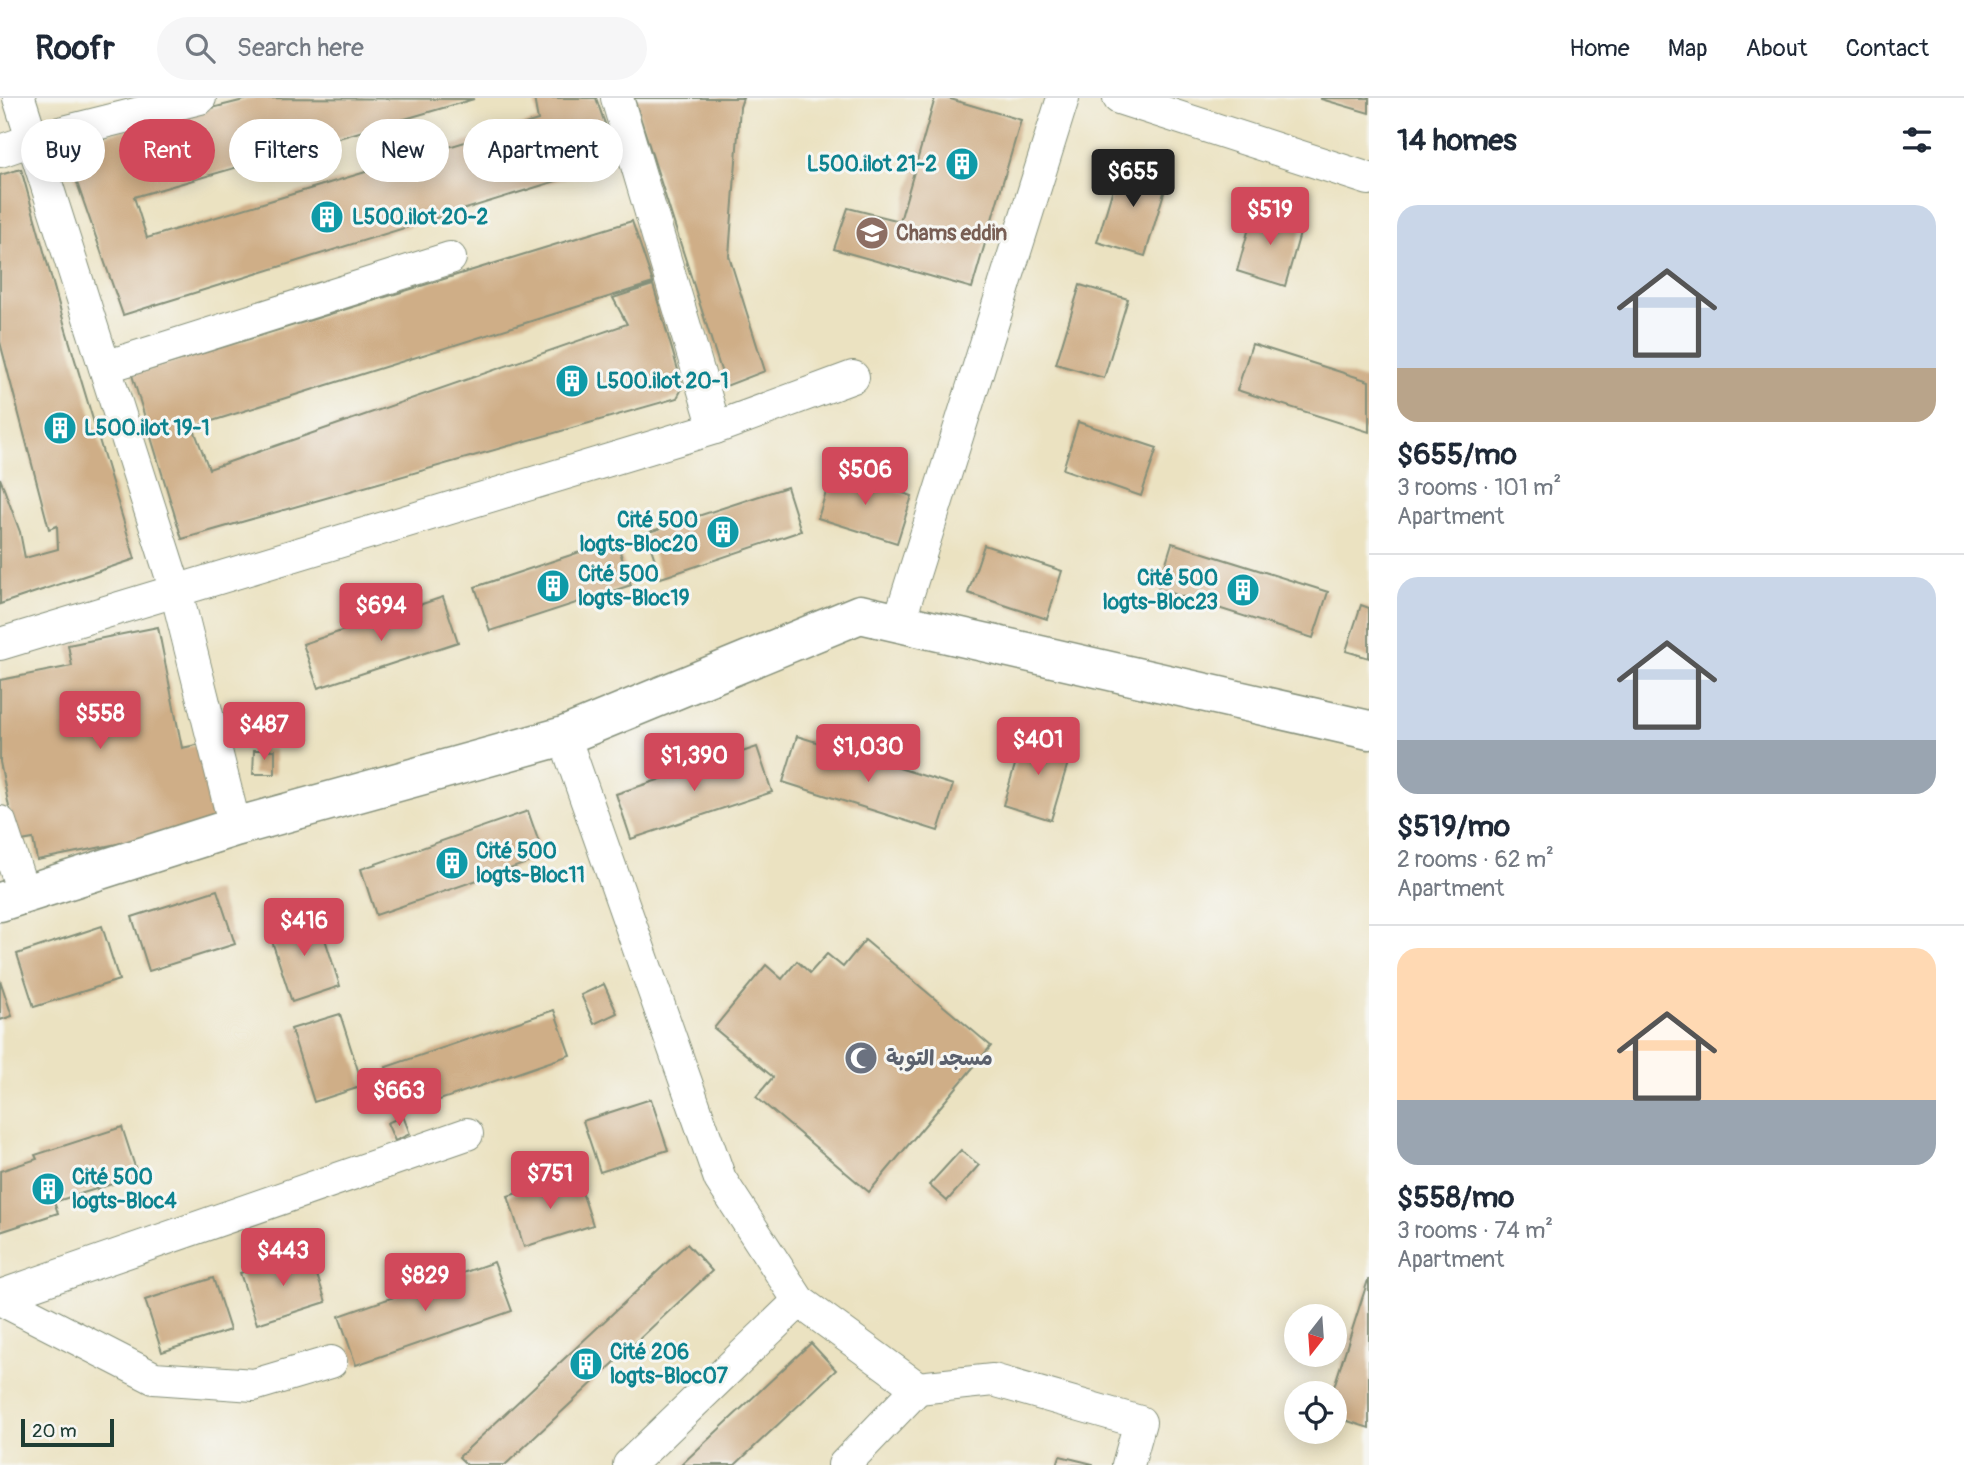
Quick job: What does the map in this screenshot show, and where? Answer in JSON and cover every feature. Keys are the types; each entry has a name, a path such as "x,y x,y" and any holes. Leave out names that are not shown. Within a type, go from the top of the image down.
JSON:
{"street":[{"path":"19,98 26,119"},
{"path":"105,122 200,98"},
{"path":"617,98 715,428"},
{"path":"899,622 1063,98"},
{"path":"1119,98 1369,179"},
{"path":"0,151 21,144"},
{"path":"45,182 176,591 235,827"},
{"path":"104,367 450,258"},
{"path":"0,644 715,428 852,377"},
{"path":"0,822 12,899 235,827 564,736 860,614 1369,730"},
{"path":"564,736 720,1179 799,1301 918,1388"},
{"path":"0,1298 467,1134"},
{"path":"0,1298 154,1378 254,1385 331,1362"},
{"path":"629,1465 799,1301"},
{"path":"844,1465 918,1388 993,1380 1140,1422 1128,1465"}],"building":[{"name":"L500.ilot 20-2","path":"252,98 474,99 405,119 356,119 356,133 342,137 342,119 229,119 229,170 215,174 215,119 168,119"},
{"name":"L500.ilot 20-2","path":"534,98 596,98 603,119 538,119"},
{"path":"634,98 743,98 740,107 729,256 765,371 726,386"},
{"name":"L500.ilot 21-2","path":"935,98 947,98 1021,120 972,288 834,249 848,208 900,221"},
{"path":"1369,98 1369,113 1321,99"},
{"name":"L500.ilot 20-2","path":"119,131 119,182 186,182 134,197 147,238 333,182 342,182 342,179 356,175 356,182 449,182 449,147 463,143 463,182 553,182 123,315 77,182 105,182 105,138"},
{"path":"1121,162 1169,176 1145,256 1097,242"},
{"path":"21,169 21,182 25,182 135,559 0,604 0,478 20,532 25,558 58,549 57,526 49,529 0,342 0,175"},
{"path":"1254,210 1303,223 1285,286 1237,271"},
{"name":"L500.ilot 20-1","path":"632,221 653,283 193,427 209,469 627,324 613,298 653,285 683,387 677,398 182,539 132,375"},
{"path":"1080,285 1128,299 1104,378 1056,364"},
{"path":"1252,344 1369,381 1369,432 1237,390"},
{"path":"1078,422 1157,448 1141,496 1063,469"},
{"path":"833,470 912,496 897,543 818,518"},
{"name":"Cité 500 logts-Bloc20","path":"787,487 801,531 661,578 646,533"},
{"name":"Cité 500 logts-Bloc19","path":"616,540 631,585 490,631 475,587"},
{"name":"Cité 500 logts-Bloc23","path":"1172,543 1328,592 1313,638 1158,589"},
{"path":"984,545 1062,571 1047,619 968,593"},
{"path":"443,597 458,642 318,688 303,644"},
{"path":"1361,605 1369,608 1369,658 1346,651"},
{"path":"158,627 182,748 201,744 217,824 37,860 33,839 16,842 0,762 0,680 72,666 68,645"},
{"path":"1024,735 1072,749 1051,820 1003,805"},
{"path":"797,736 953,785 938,831 783,782"},
{"path":"757,747 772,792 631,839 616,794"},
{"path":"254,750 275,750 275,774 253,774"},
{"name":"Cité 500 logts-Bloc11","path":"528,811 544,857 376,915 361,869"},
{"path":"217,890 235,944 149,971 132,917"},
{"path":"317,914 340,986 292,1002 268,929"},
{"path":"102,926 119,980 34,1007 17,954"},
{"name":"مسجد التوبة","path":"865,940 991,1046 869,1192 756,1097 773,1077 714,1028 766,965 782,979 797,961 810,973 827,954 843,967"},
{"path":"0,980 12,1016 0,1020"},
{"path":"604,984 617,1013 594,1024 581,995"},
{"path":"554,1010 570,1055 402,1113 386,1067"},
{"path":"340,1014 363,1086 314,1102 291,1029"},
{"path":"651,1099 668,1150 600,1172 583,1121"},
{"path":"403,1116 410,1134 395,1141 387,1123"},
{"name":"Cité 500 logts-Bloc4","path":"122,1127 138,1176 54,1202 58,1213 0,1232 0,1171 37,1159 35,1155"},
{"path":"961,1150 979,1165 947,1201 929,1185"},
{"path":"576,1174 593,1225 524,1247 508,1196"},
{"name":"Cité 206 logts-Bloc07","path":"687,1244 712,1271 505,1465 467,1465 459,1457"},
{"path":"309,1251 326,1302 257,1324 240,1273"},
{"path":"494,1262 512,1311 356,1365 339,1316"},
{"path":"213,1278 230,1330 162,1352 145,1300"},
{"path":"1369,1280 1369,1428 1347,1421 1347,1381 1336,1381 1340,1367 1348,1367 1348,1343"},
{"path":"811,1343 836,1370 735,1465 681,1465"},
{"path":"1060,1456 1093,1464 1093,1465 1057,1465"}],"place":[{"name":"L500.ilot 21-2","path":"962,164"},
{"name":"L500.ilot 20-2","path":"327,217"},
{"name":"Chams eddin","path":"872,233"},
{"name":"L500.ilot 20-1","path":"572,381"},
{"name":"L500.ilot 19-1","path":"60,428"},
{"name":"Cité 500 logts-Bloc20","path":"723,532"},
{"name":"Cité 500 logts-Bloc19","path":"553,586"},
{"name":"Cité 500 logts-Bloc23","path":"1243,590"},
{"name":"Cité 500 logts-Bloc11","path":"452,863"},
{"name":"مسجد التوبة","path":"861,1058"},
{"name":"Cité 500 logts-Bloc4","path":"48,1189"},
{"name":"Cité 206 logts-Bloc07","path":"586,1364"}]}
